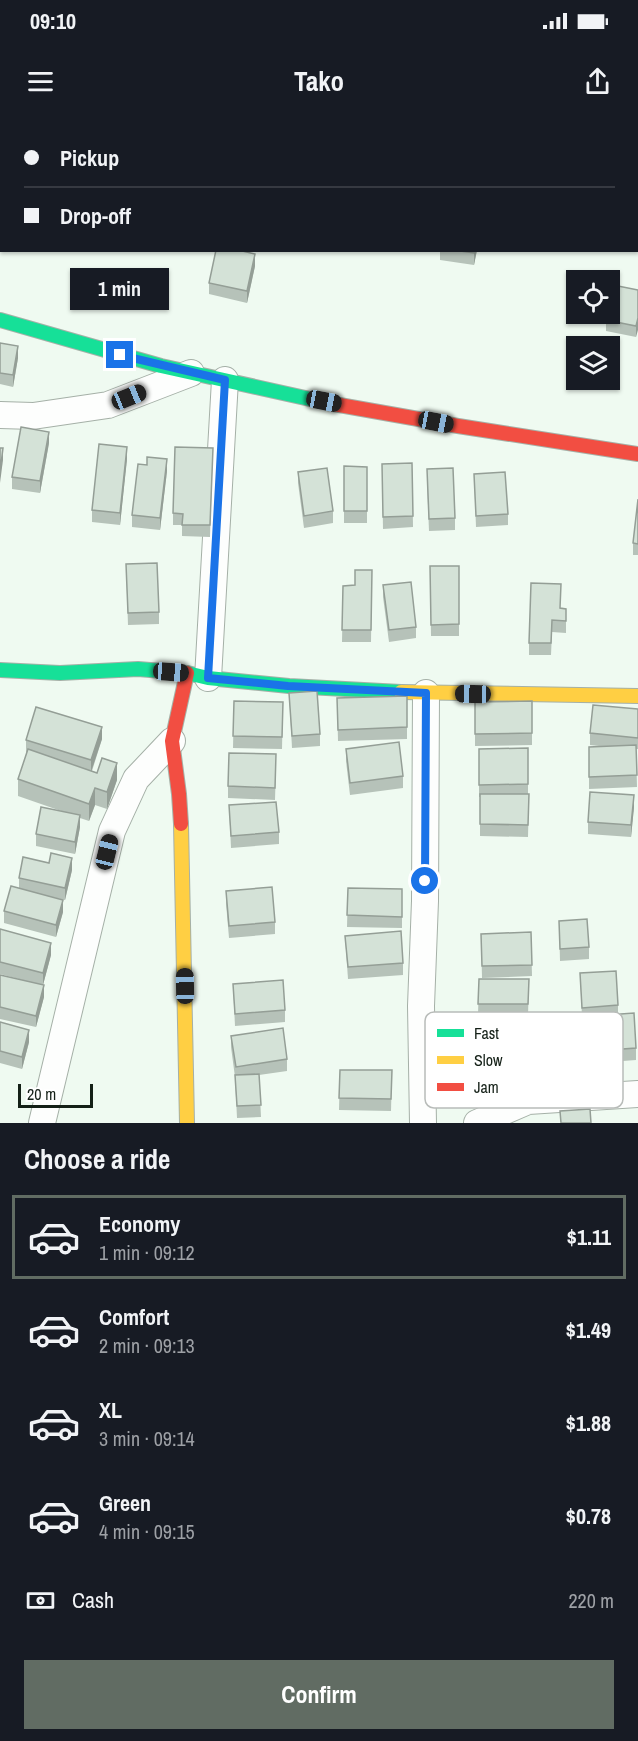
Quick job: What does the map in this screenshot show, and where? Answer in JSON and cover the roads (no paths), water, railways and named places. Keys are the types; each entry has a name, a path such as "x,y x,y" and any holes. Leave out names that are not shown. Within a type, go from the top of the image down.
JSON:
{"street":[{"path":"0,320 78,344 225,380 324,401 504,435 638,454"},
{"path":"0,415 33,416 108,405 191,372"},
{"path":"42,1123 112,831 136,779 172,741 198,676 225,380"},
{"path":"0,670 60,673 138,669 288,686 426,693 638,696"},
{"path":"423,1123 422,1006 426,693"},
{"path":"172,741 179,794 183,872 187,1123"},
{"path":"623,1096 638,1094"},
{"path":"477,1123 553,1108"}]}
